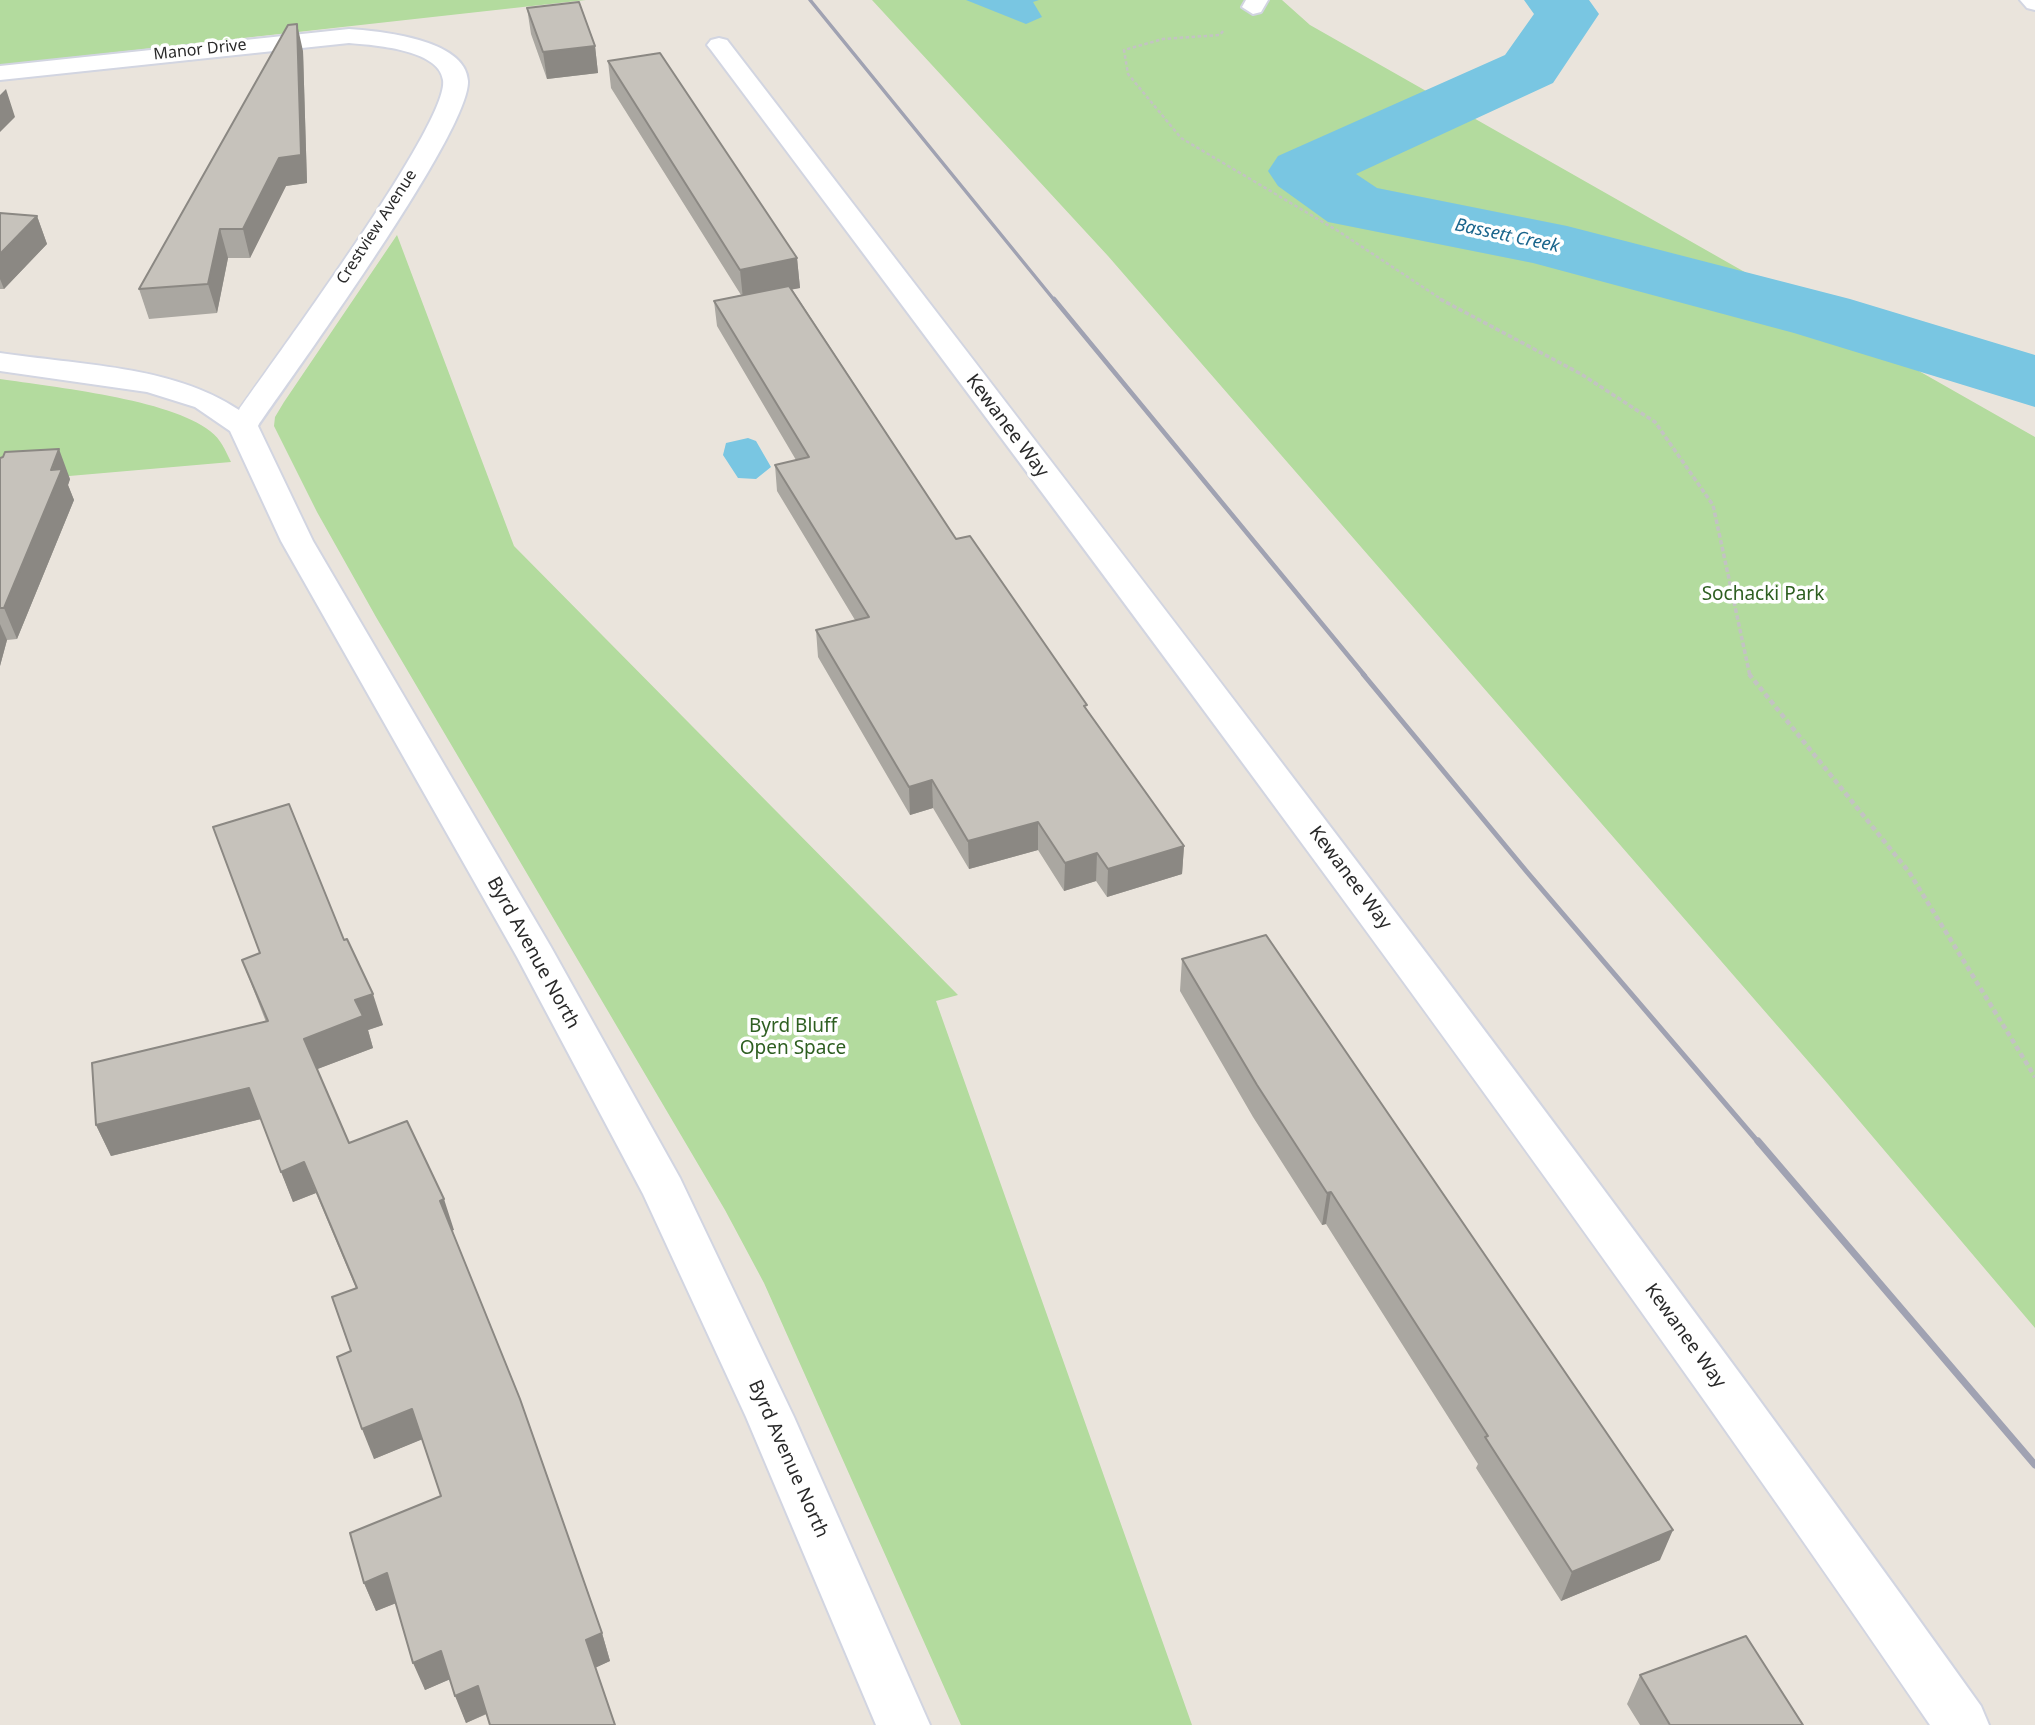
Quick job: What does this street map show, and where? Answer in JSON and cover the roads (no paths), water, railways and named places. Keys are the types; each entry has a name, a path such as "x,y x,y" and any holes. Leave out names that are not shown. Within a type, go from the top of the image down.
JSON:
{"street":[{"name":"Manor Drive","path":"0,73 315,37 349,36 400,41"},
{"name":"Crestview Avenue","path":"243,426 409,183 452,99 457,83 453,72 428,51 400,41"},
{"name":"Kewanee Way","path":"719,45 1396,939 1851,1563 1962,1725"},
{"path":"0,362 151,384 206,401 243,426"},
{"name":"Byrd Avenue North","path":"243,426 297,541 537,957 664,1192 770,1417 903,1725"}],"water":[{"path":"966,0 1039,0 1033,2 1042,17 1026,24"},
{"path":"748,438 756,441 771,467 756,479 738,478 723,455 726,443"}],"waterway":[{"name":"Bassett Creek","path":"1556,0 1567,14 1529,69 1304,171 1354,206 1540,242 1822,316 2035,382"}],"railway":[{"path":"810,0 1055,301"},
{"path":"1054,299 1365,676"},
{"path":"1363,674 1527,872 1759,1143"},
{"path":"1758,1141 2035,1465"}],"park label":[{"name":"Sochacki Park","path":"1763,595"},
{"name":"Byrd Bluff Open Space","path":"793,1038"}]}
